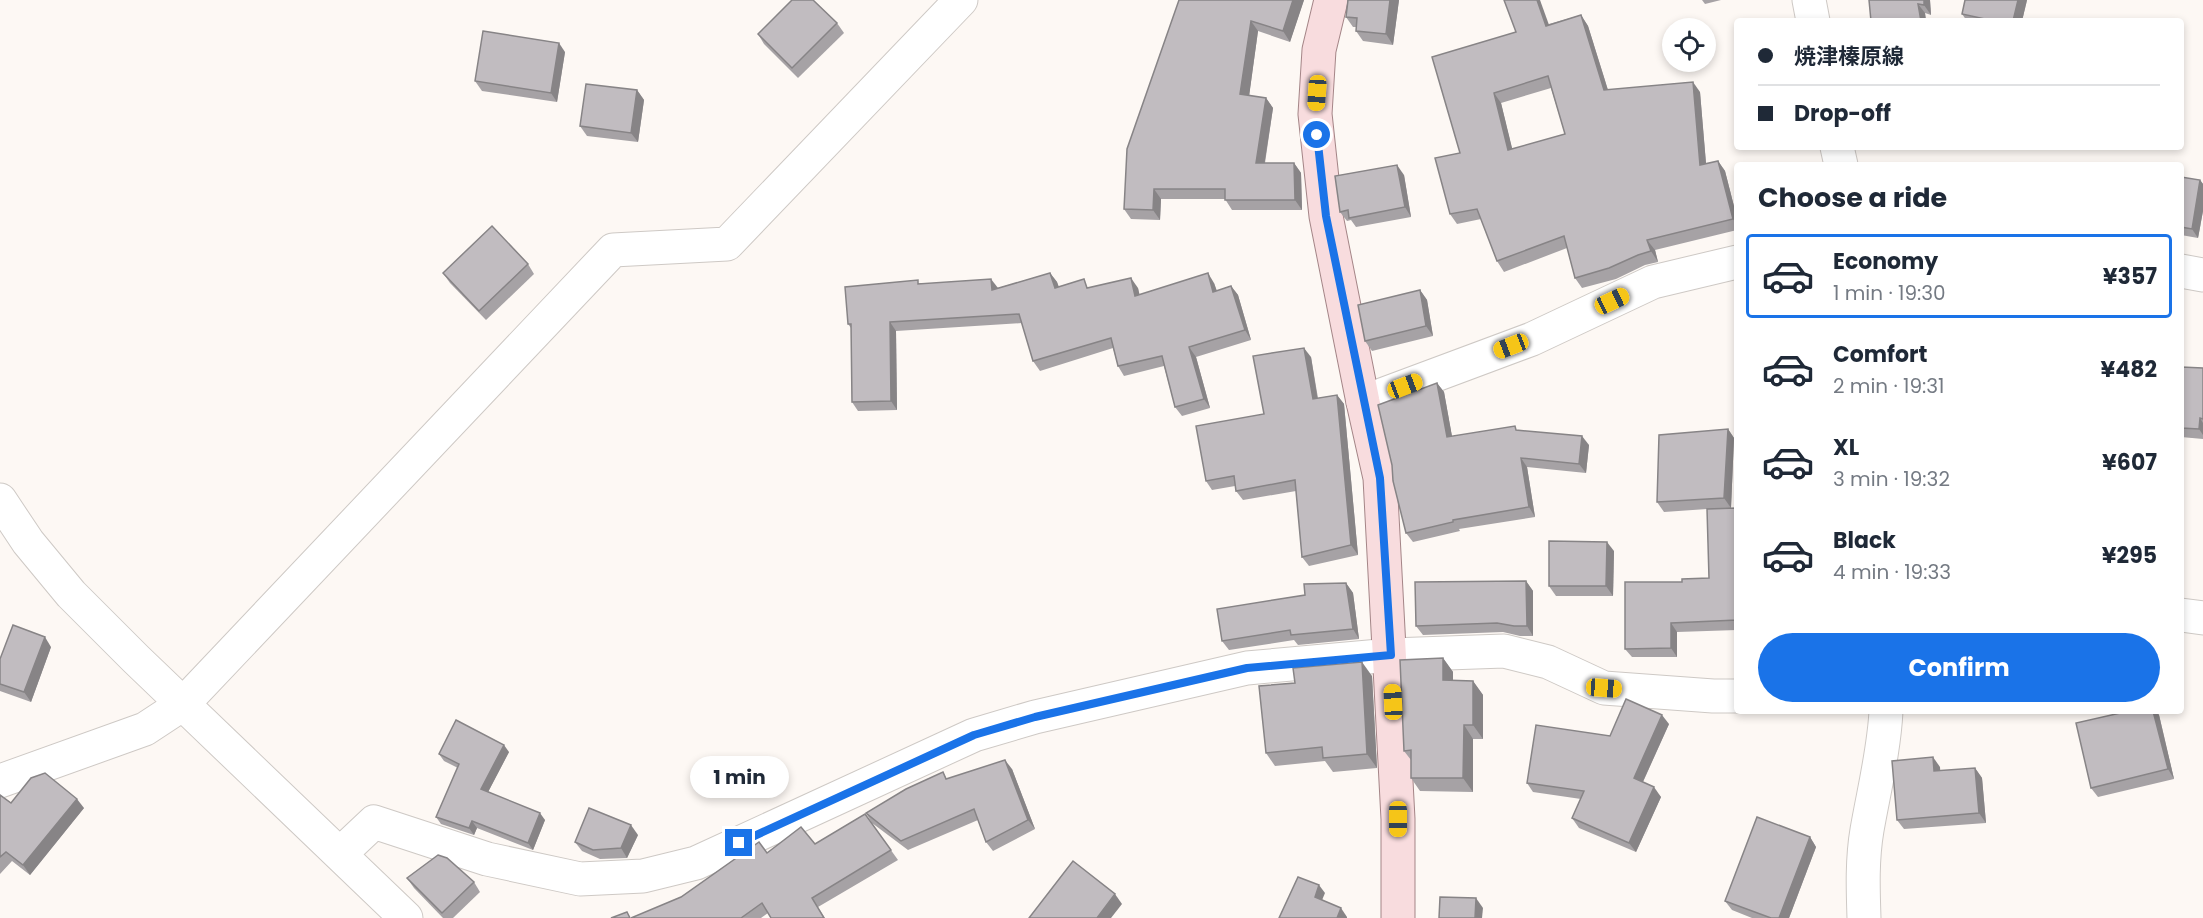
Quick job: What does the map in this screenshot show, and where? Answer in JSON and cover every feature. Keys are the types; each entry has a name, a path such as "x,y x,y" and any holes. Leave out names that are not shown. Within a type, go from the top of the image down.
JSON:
{"main road":[{"path":"1331,0 1320,50 1315,114 1326,216 1380,478 1398,819 1398,918"}],"street":[{"path":"0,781 145,729 183,704 613,250 727,244 961,0"},
{"path":"1809,0 1812,18"},
{"path":"1363,402 1532,339 1653,282 1734,263"},
{"path":"2184,272 2203,275"},
{"path":"0,500 28,542 72,594 406,918"},
{"path":"2184,615 2203,618"},
{"path":"339,854 374,822 487,859 579,879 643,876 696,863 974,735 1035,717 1247,668 1391,655 1504,651 1548,662 1604,688 1734,696"},
{"path":"1864,918 1863,888 1867,832 1885,736 1886,714"}],"building":[{"path":"792,0 813,0 837,23 792,68 758,34"},
{"path":"1179,0 1293,0 1283,31 1251,21 1240,94 1266,98 1256,163 1294,163 1295,200 1225,200 1225,189 1154,189 1153,210 1124,209 1127,149"},
{"path":"1348,0 1390,0 1386,34 1356,31 1357,18 1346,17"},
{"path":"1504,0 1537,0 1546,26 1581,15 1604,90 1693,82 1700,165 1718,161 1733,219 1647,240 1651,251 1609,268 1575,278 1564,236 1497,261 1477,209 1450,214 1435,158 1460,153 1432,57 1516,32","holes":["1548,76 1565,134 1508,150 1494,93"]},
{"path":"1869,0 1924,0 1924,5 1918,4 1920,18 1871,18"},
{"path":"1965,0 2018,0 2014,18 1980,18 1962,14"},
{"path":"483,31 559,43 551,93 475,81"},
{"path":"586,84 637,90 631,133 580,126"},
{"path":"1397,165 1405,207 1349,218 1348,210 1340,212 1335,176"},
{"path":"2184,177 2200,180 2192,229 2184,228"},
{"path":"492,226 528,264 479,311 443,273"},
{"path":"1050,273 1055,288 1084,279 1087,288 1131,278 1135,296 1208,273 1213,292 1231,286 1245,330 1189,347 1204,399 1175,407 1162,356 1118,366 1111,338 1033,361 1019,314 890,322 891,401 852,402 851,324 848,324 845,287 918,280 918,284 991,279 992,290"},
{"path":"1420,290 1426,326 1365,341 1358,305"},
{"path":"1304,348 1313,399 1337,395 1351,545 1302,557 1295,480 1236,491 1234,476 1206,481 1196,426 1264,414 1253,356"},
{"path":"2184,367 2203,368 2203,419 2200,418 2199,429 2184,428"},
{"path":"1437,383 1447,437 1515,426 1516,430 1582,436 1579,464 1521,458 1529,507 1453,520 1453,522 1406,533 1378,405"},
{"path":"1728,429 1724,498 1657,502 1659,435"},
{"path":"1734,508 1734,620 1671,623 1671,648 1625,649 1625,582 1682,582 1682,579 1709,578 1707,509"},
{"path":"1549,541 1607,542 1606,586 1549,586"},
{"path":"1526,581 1527,626 1497,623 1416,626 1415,582"},
{"path":"1346,583 1353,629 1291,635 1290,630 1222,641 1217,609 1305,595 1304,584"},
{"path":"13,625 45,637 24,692 0,684 0,659"},
{"path":"1443,658 1443,680 1473,681 1473,725 1464,725 1463,778 1411,778 1411,750 1404,751 1400,660"},
{"path":"1362,662 1367,754 1323,758 1322,747 1266,753 1259,686 1295,683 1293,668"},
{"path":"1626,699 1662,715 1634,778 1654,787 1629,843 1572,818 1584,791 1527,783 1536,725 1610,736"},
{"path":"2116,714 2154,714 2168,769 2091,788 2076,723"},
{"path":"456,720 504,745 481,789 540,813 528,843 472,821 469,828 436,817 459,764 439,754"},
{"path":"1933,757 1934,771 1975,768 1979,813 1897,820 1892,761"},
{"path":"1005,760 1028,820 986,842 974,809 901,841 866,813 906,789 943,772 946,779"},
{"path":"45,773 77,799 23,865 6,852 0,857 0,795 11,803 31,778"},
{"path":"589,808 631,825 621,848 593,850 575,842"},
{"path":"865,814 891,850 812,898 824,918 771,918 762,903 741,918 631,918 681,897 759,842 767,853 801,827 815,844"},
{"path":"1757,817 1810,837 1779,918 1771,918 1725,901"},
{"path":"438,855 447,858 474,882 442,913 407,878"},
{"path":"1073,861 1115,894 1097,918 1029,918"},
{"path":"1298,877 1319,885 1315,897 1341,908 1337,918 1279,918"},
{"path":"1440,897 1476,898 1475,918 1439,918"},
{"path":"627,912 630,918 611,918"}],"route":[{"path":"739,843 974,735 1035,717 1247,668 1391,655 1380,478 1326,216 1317,135"}]}
